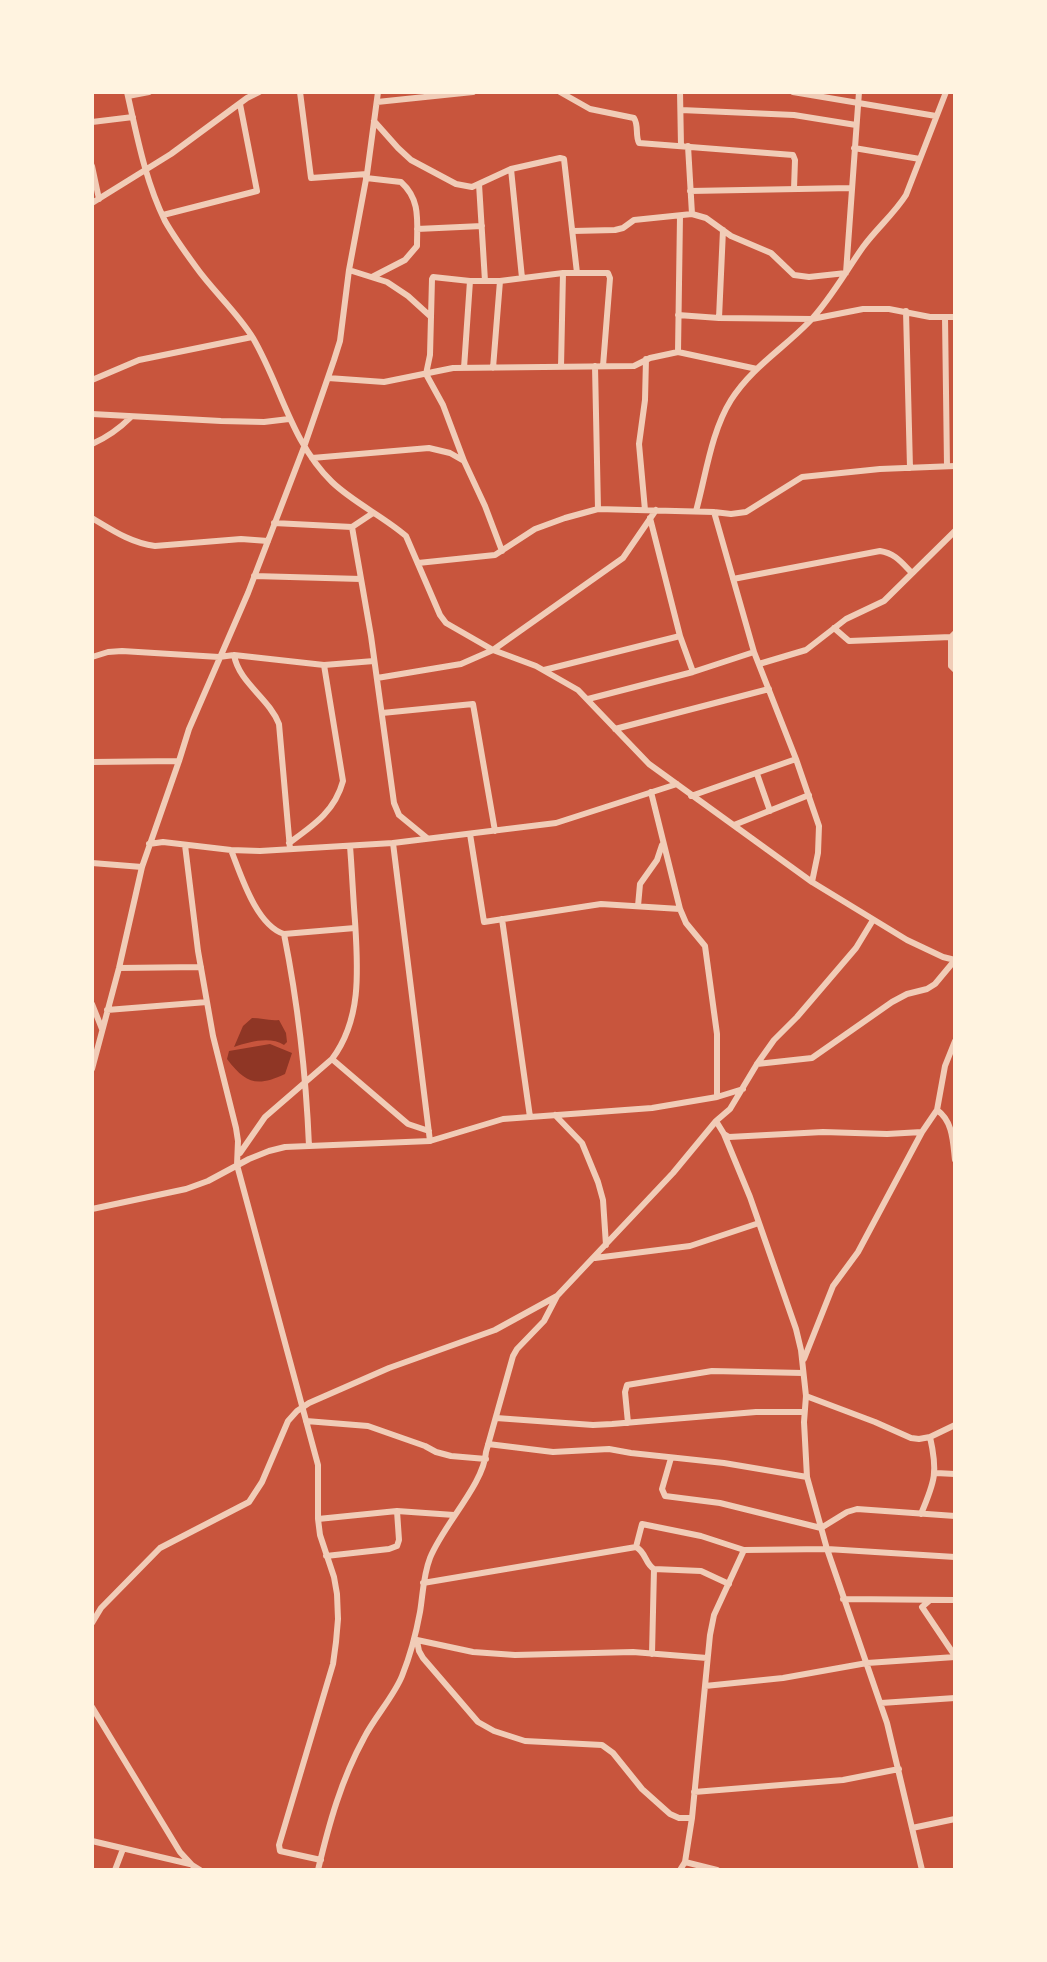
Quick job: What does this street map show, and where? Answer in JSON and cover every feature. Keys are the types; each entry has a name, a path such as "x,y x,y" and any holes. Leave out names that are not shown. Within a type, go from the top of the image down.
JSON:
{"street":[{"path":"149,92 128,94 145,171 163,215 197,269 252,337 289,419 312,458 331,481 406,536 446,623 493,650 544,670 578,690 649,764 691,796 812,882 873,920 907,940 955,960 935,984 892,1002 812,1058 757,1064"},
{"path":"92,166 96,201 259,92"},
{"path":"300,92 311,178 367,176 401,182 416,203 417,246 413,253 372,277"},
{"path":"92,1069 149,844 189,729 254,576 304,447 340,341 378,92"},
{"path":"377,102 473,92"},
{"path":"560,92 590,109 634,118 638,124 639,143 793,155 794,189"},
{"path":"680,92 692,214"},
{"path":"793,92 821,94 936,116"},
{"path":"846,273 859,92"},
{"path":"696,511 716,433 731,400 757,369 812,319 865,244 899,207 946,92"},
{"path":"163,215 257,191 240,104"},
{"path":"681,110 794,115 856,125"},
{"path":"92,122 133,117"},
{"path":"374,121 411,160 456,184 472,187 511,169 564,159 577,273"},
{"path":"854,148 920,159"},
{"path":"511,169 522,278"},
{"path":"479,184 485,281"},
{"path":"690,191 852,188"},
{"path":"573,231 615,230 634,220 692,214 706,218 731,236 771,253 794,275 809,277 846,273"},
{"path":"678,352 680,216"},
{"path":"417,229 482,226"},
{"path":"719,318 723,230"},
{"path":"349,270 398,288 430,316"},
{"path":"561,367 563,273"},
{"path":"502,551 443,405 426,374 430,355 433,277 500,281 563,273 610,275 599,366 598,509"},
{"path":"464,368 470,281"},
{"path":"493,368 500,281"},
{"path":"678,315 812,319 863,309 955,317"},
{"path":"906,311 910,468"},
{"path":"945,317 947,466"},
{"path":"92,380 139,360 252,337"},
{"path":"328,378 384,382 453,368 634,366 646,359 678,352 757,369"},
{"path":"645,510 639,444 646,359"},
{"path":"92,414 264,422 289,419"},
{"path":"92,444 118,430 132,416"},
{"path":"312,458 429,448 450,453 464,461"},
{"path":"418,563 495,555 535,529 598,509 731,514 746,512 802,477 955,466"},
{"path":"377,678 461,664 493,650 623,558 656,510"},
{"path":"714,512 754,652 819,826 812,882"},
{"path":"274,523 352,527 373,513"},
{"path":"92,518 126,539 144,545 241,539 268,541"},
{"path":"650,518 680,636 693,672"},
{"path":"352,527 394,803 399,815 427,838"},
{"path":"759,664 806,650 855,614 884,601 955,531"},
{"path":"733,579 880,551 898,558 912,573"},
{"path":"254,576 361,579"},
{"path":"834,628 849,641 953,635 951,666 955,670"},
{"path":"544,670 680,636"},
{"path":"92,657 122,651 219,657 234,655 324,665 374,661"},
{"path":"588,699 693,672 754,652"},
{"path":"234,655 237,669 279,724 290,846"},
{"path":"290,846 332,808 343,781 324,665"},
{"path":"615,729 769,689"},
{"path":"382,713 473,704 495,831"},
{"path":"691,796 796,759"},
{"path":"92,762 179,761"},
{"path":"757,774 770,811"},
{"path":"149,844 163,842 231,850 393,843 556,823 677,784"},
{"path":"651,792 680,909 686,923 705,946 717,1034 717,1097"},
{"path":"734,825 809,795"},
{"path":"470,834 483,921 601,904 680,909"},
{"path":"638,906 640,884 657,860 663,842"},
{"path":"393,843 430,1141"},
{"path":"185,845 213,1036 236,1128 237,1165 318,1465 318,1519 337,1594 338,1619 333,1664 279,1845 280,1851 321,1860"},
{"path":"238,1156 265,1117 332,1059 350,1027 359,975 350,846"},
{"path":"231,850 248,893 272,928 284,934 355,928"},
{"path":"92,863 142,867"},
{"path":"502,919 530,1117"},
{"path":"92,1623 101,1608 160,1548 249,1502 262,1482 288,1421 309,1403 389,1368 495,1330 557,1296 730,1109 774,1040 856,948 873,920"},
{"path":"284,934 306,1082 309,1146"},
{"path":"119,968 201,967"},
{"path":"107,1010 207,1002"},
{"path":"92,1004 102,1029"},
{"path":"802,1362 833,1286 858,1252 922,1132 937,1110 945,1066 955,1041"},
{"path":"332,1059 408,1124 429,1131"},
{"path":"92,1209 186,1189 269,1151 285,1147 430,1141 495,1121 652,1108 717,1097 743,1089"},
{"path":"937,1110 949,1125 955,1160"},
{"path":"555,1115 582,1143 598,1182 603,1200 606,1245"},
{"path":"716,1121 759,1223 796,1329 806,1396 807,1477 843,1599 881,1703 922,1870"},
{"path":"724,1134 729,1137 823,1132 922,1132"},
{"path":"595,1258 690,1246 759,1223"},
{"path":"318,1870 335,1802 363,1739 400,1681 415,1640 429,1560 438,1540 481,1474 513,1356 544,1321 557,1296"},
{"path":"628,1423 627,1385 712,1371 803,1373"},
{"path":"806,1396 911,1438 930,1437 955,1425"},
{"path":"496,1418 593,1425 756,1412 804,1412"},
{"path":"306,1421 368,1426 436,1452 486,1459"},
{"path":"921,1514 936,1473 930,1437"},
{"path":"488,1444 553,1452 609,1449 807,1477"},
{"path":"671,1458 662,1489 665,1496 720,1503 821,1528 857,1509 955,1516"},
{"path":"936,1473 955,1474"},
{"path":"318,1519 397,1511 454,1515"},
{"path":"326,1556 397,1546 397,1511"},
{"path":"636,1547 642,1524 701,1536 744,1550 827,1549 955,1557"},
{"path":"423,1583 636,1547"},
{"path":"636,1547 654,1569 701,1571 729,1584"},
{"path":"680,1870 685,1862 692,1818 714,1615 744,1550"},
{"path":"652,1654 654,1569"},
{"path":"843,1599 955,1600"},
{"path":"705,1686 783,1678 867,1663 955,1656 922,1607 929,1601"},
{"path":"415,1640 473,1652 515,1655 633,1652 707,1658"},
{"path":"415,1640 423,1658 478,1722 525,1741 602,1745 670,1814 692,1818"},
{"path":"881,1703 955,1698"},
{"path":"92,1707 180,1852 200,1870"},
{"path":"694,1792 843,1780 899,1769"},
{"path":"912,1828 955,1819"},
{"path":"92,1841 192,1865"},
{"path":"115,1870 123,1849"},
{"path":"685,1862 717,1870"}],"shaded area":[{"path":"252,1018 279,1020 287,1042 284,1045 259,1041 234,1047 243,1026"},
{"path":"270,1044 292,1053 285,1074 267,1081 246,1078 227,1059 229,1051"}]}
